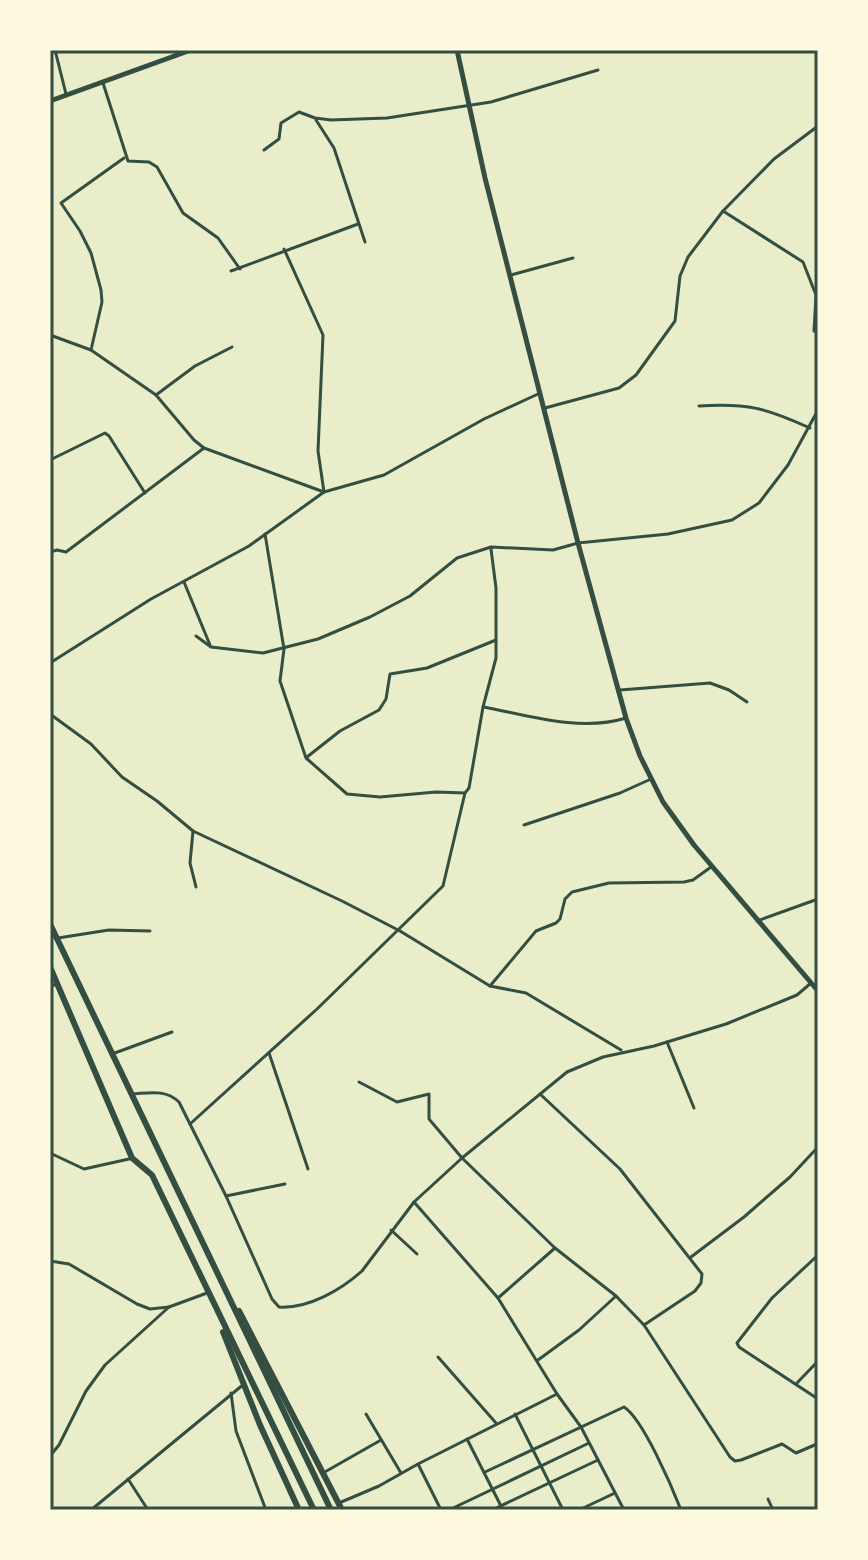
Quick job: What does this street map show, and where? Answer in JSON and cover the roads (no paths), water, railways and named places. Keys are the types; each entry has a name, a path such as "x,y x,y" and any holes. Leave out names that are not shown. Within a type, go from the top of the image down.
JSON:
{"highway":[{"path":"50,924 262,1372 331,1510"},
{"path":"50,967 132,1158 152,1175 314,1510"},
{"path":"219,1276 341,1507"},
{"path":"204,1285 299,1510"}],"main road":[{"path":"50,101 191,50"},
{"path":"457,50 578,543 626,718 651,779 673,816 711,867 818,991"}],"street":[{"path":"55,50 66,94"},
{"path":"264,150 279,139 279,126 294,113 315,118 372,119 491,102 598,70"},
{"path":"103,83 125,157 131,162 149,162 157,167 183,213 218,238 240,269"},
{"path":"315,118 334,148 365,242"},
{"path":"545,408 619,388 636,375 675,321 680,276 688,257 723,211 774,159 818,126"},
{"path":"91,350 102,302 101,290 91,253 61,203 125,157"},
{"path":"723,211 803,262 816,295 814,331 818,332"},
{"path":"231,271 358,224"},
{"path":"284,249 323,335 318,451 324,492"},
{"path":"511,275 573,258"},
{"path":"50,335 91,350 156,395 204,448 324,492"},
{"path":"156,395 195,366 232,347"},
{"path":"50,663 151,599 249,546 324,492 384,475 484,419 542,393"},
{"path":"699,406 732,404 760,407 810,428"},
{"path":"196,636 211,647 263,653 284,649 318,639 370,617 410,596 457,558 491,547 553,550 578,543 668,534 732,520 759,503 788,465 818,410"},
{"path":"50,460 105,433 145,493"},
{"path":"50,552 66,552 204,448"},
{"path":"265,534 284,649 280,681 306,758 347,794 380,797 413,793 465,793"},
{"path":"190,1124 400,931 443,886 465,793 469,788 483,707 496,658 496,588 491,547"},
{"path":"184,582 211,647"},
{"path":"306,758 340,731 379,710 386,699 390,674 427,668 496,640"},
{"path":"620,690 710,683 729,690 747,702"},
{"path":"483,707 565,722 613,722 626,718"},
{"path":"50,714 91,744 122,777 193,831 400,931 490,986 526,993 623,1051"},
{"path":"524,825 620,793 651,779"},
{"path":"193,831 190,863 196,887"},
{"path":"490,986 536,931 556,923 563,913 565,899 572,892 609,883 684,882 693,880 711,867"},
{"path":"757,921 818,899"},
{"path":"57,938 109,930 150,931"},
{"path":"50,987 58,983"},
{"path":"132,1094 171,1094 179,1102 272,1299 279,1307 288,1307 336,1291 362,1271 414,1202 462,1158 567,1072 603,1057 667,1042 763,1010 797,995 811,983"},
{"path":"112,1054 172,1032"},
{"path":"667,1042 694,1108"},
{"path":"269,1053 308,1169"},
{"path":"359,1082 397,1102 429,1094 429,1119 462,1158 555,1248 616,1296 644,1325 735,1461 782,1444 796,1453 818,1445"},
{"path":"540,1094 620,1169 702,1274 701,1283 695,1291 644,1325"},
{"path":"691,1257 744,1217 790,1177 818,1147"},
{"path":"50,1153 84,1169 132,1158"},
{"path":"226,1196 285,1184"},
{"path":"414,1202 498,1298 581,1427 624,1510"},
{"path":"391,1230 417,1254"},
{"path":"498,1298 555,1248"},
{"path":"818,1255 772,1298 737,1343 818,1399"},
{"path":"50,1261 69,1264 150,1309 169,1307 207,1293"},
{"path":"538,1360 579,1330 616,1296"},
{"path":"50,1456 59,1445 86,1391 105,1365 169,1307"},
{"path":"438,1357 497,1424"},
{"path":"797,1383 818,1361"},
{"path":"91,1510 244,1384"},
{"path":"231,1393 236,1431 266,1510"},
{"path":"341,1507 418,1464 557,1394"},
{"path":"485,1472 619,1409 628,1408 669,1478 681,1510"},
{"path":"366,1414 401,1474"},
{"path":"515,1414 563,1510"},
{"path":"467,1439 502,1508"},
{"path":"323,1473 381,1440"},
{"path":"449,1510 589,1443"},
{"path":"492,1510 502,1508 598,1460"},
{"path":"418,1464 441,1510"},
{"path":"128,1479 148,1510"},
{"path":"579,1510 616,1493"},
{"path":"768,1499 773,1510"}]}
